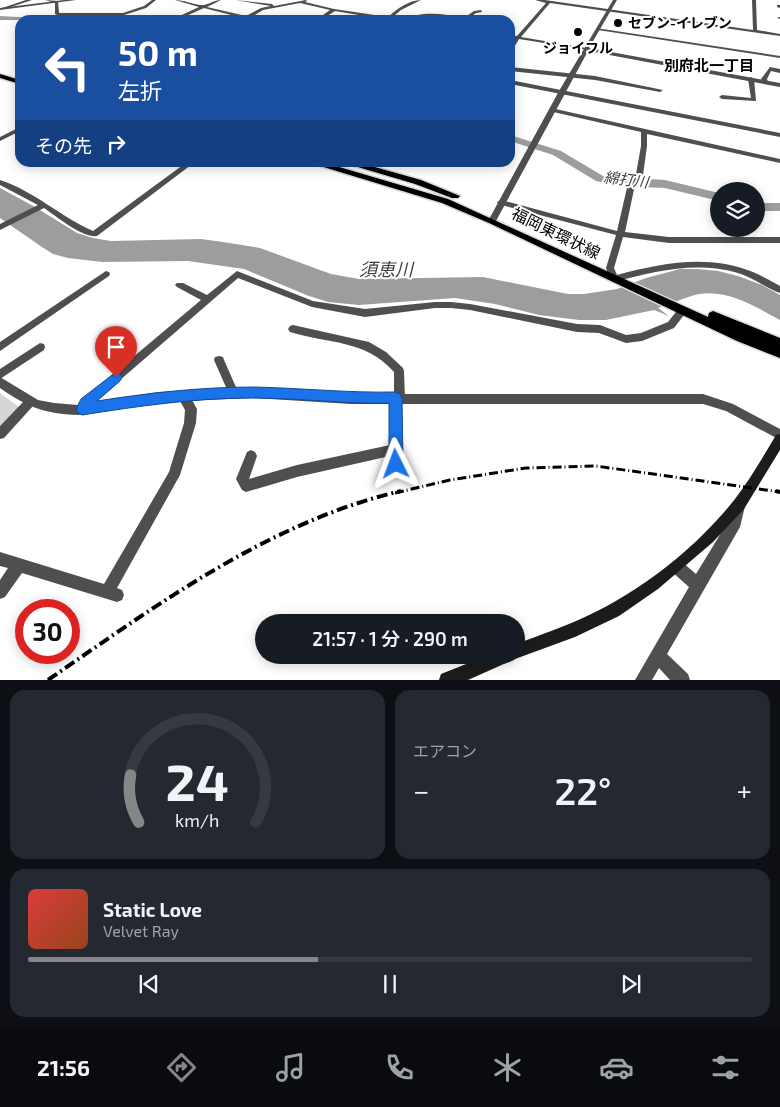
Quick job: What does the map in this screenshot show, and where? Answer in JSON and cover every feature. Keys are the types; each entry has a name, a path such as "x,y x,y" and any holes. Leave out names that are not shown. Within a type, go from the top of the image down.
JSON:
{"main road":[{"path":"0,69 15,73"},
{"path":"0,76 15,80"},
{"name":"福岡東環状線","path":"329,167 419,192 494,217 610,268 623,279 780,344"},
{"name":"福岡東環状線","path":"363,167 436,188 623,279 682,311 780,353"},
{"path":"525,648 595,620 645,590 677,567 713,533 739,504 780,440"},
{"path":"447,680 487,664"}],"street":[{"path":"2,8 30,0"},
{"path":"46,0 57,2"},
{"path":"2,8 74,0"},
{"path":"57,2 57,14 121,15 145,6 154,0"},
{"path":"177,0 230,15"},
{"path":"184,15 219,0"},
{"path":"237,0 256,1 272,5"},
{"path":"251,15 262,9 308,0"},
{"path":"392,15 418,0"},
{"path":"537,0 780,35"},
{"path":"494,217 562,91 615,0"},
{"path":"670,0 675,0"},
{"path":"754,0 755,31"},
{"path":"2,2 15,5"},
{"path":"300,2 368,15"},
{"path":"515,42 549,2"},
{"path":"326,15 334,10"},
{"path":"471,15 482,11"},
{"path":"429,15 442,15"},
{"path":"598,29 780,57"},
{"path":"515,37 780,84"},
{"path":"765,82 764,79 770,69 780,71"},
{"path":"515,70 660,90"},
{"path":"722,96 754,100 751,79"},
{"path":"515,83 562,91 612,104 780,135"},
{"path":"552,110 708,148 780,161"},
{"path":"610,268 633,182 639,176 644,146 644,131"},
{"path":"0,139 15,132"},
{"path":"0,182 80,228 94,234 185,167"},
{"path":"501,202 620,234 669,240 780,240"},
{"path":"1,227 41,206"},
{"path":"623,279 661,267 700,264 725,267 748,274 780,290"},
{"path":"0,347 106,274"},
{"path":"82,409 86,403 237,274 312,304 364,313 452,305 577,328 600,329 626,339 642,337 671,325 682,311"},
{"path":"180,285 207,300"},
{"path":"293,330 351,339 374,349 399,371 396,464"},
{"path":"0,376 40,347"},
{"path":"219,360 234,394"},
{"path":"0,382 29,403 52,409 82,409 158,397 253,393 351,399 704,399 724,405 780,435"},
{"path":"0,559 112,594 174,475 190,424 190,409 186,401 187,396"},
{"path":"1,433 29,403"},
{"path":"251,456 242,479 246,486 297,471 395,449"},
{"path":"643,680 735,522 739,504"},
{"path":"0,592 19,565"},
{"path":"677,567 699,586"},
{"path":"658,656 682,680"}],"shaded area":[{"path":"0,188 77,233 93,238 111,241 201,239 223,242 260,248 331,274 359,279 483,277 568,294 584,294 617,289 646,278 680,269 718,271 762,285 780,295 780,320 741,300 710,293 694,295 658,308 669,316 654,310 606,320 579,320 539,315 495,304 455,298 359,305 328,302 244,269 188,261 102,262 68,258 53,254 0,218"},
{"path":"0,393 19,407 0,426"}],"waterway":[{"name":"綿打川","path":"0,18 15,19"},
{"name":"綿打川","path":"515,140 557,153 600,179 619,182 665,184 710,195"},
{"name":"綿打川","path":"765,207 780,207"}],"railway":[{"path":"395,493 450,480 526,468 596,466 780,492 776,491"},
{"path":"48,680 173,595 260,545 305,523 352,505 401,491"}],"place":[{"name":"セブン-イレブン","path":"618,23"},
{"name":"ジョイフル","path":"578,32"}],"district":[{"name":"別府北一丁目","path":"709,66"}],"route":[{"path":"116,377 86,403 82,409 158,397 253,393 351,399 395,398 396,464"}],"water label":[{"name":"須恵川","path":"386,270"}]}
